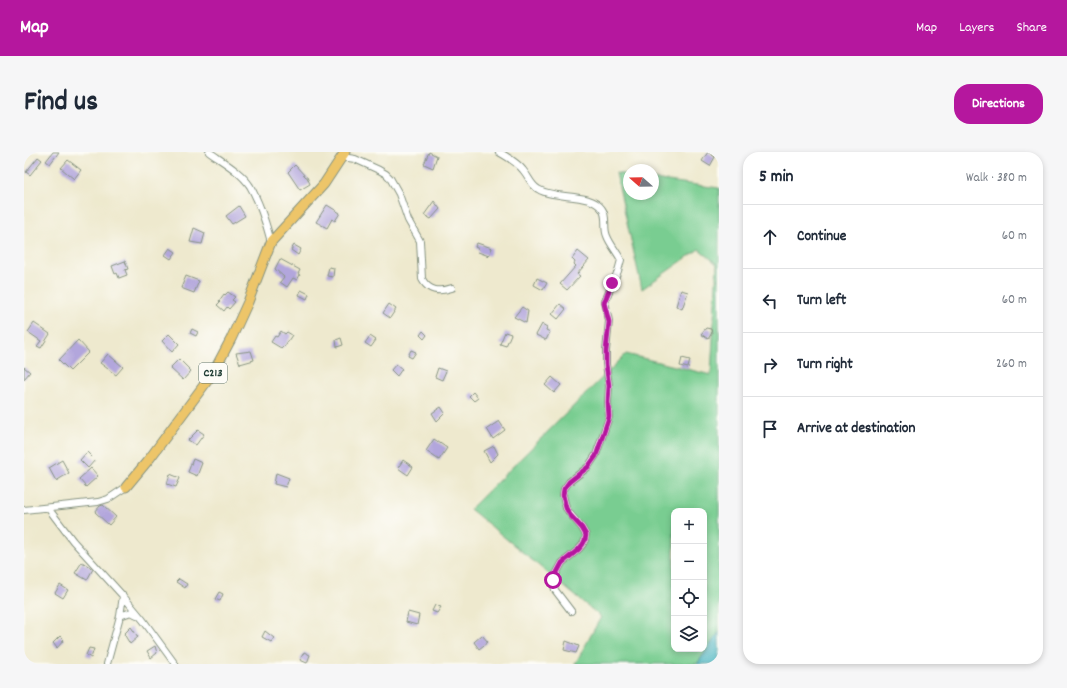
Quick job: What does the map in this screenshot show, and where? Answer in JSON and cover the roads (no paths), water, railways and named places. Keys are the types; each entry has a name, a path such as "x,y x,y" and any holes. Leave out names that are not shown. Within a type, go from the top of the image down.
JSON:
{"main road":[{"name":"C213","path":"126,487 150,458 213,373 248,302 271,242 324,184 343,154"}],"street":[{"path":"209,152 239,174 249,186 266,222 271,242"},
{"path":"499,152 523,170 534,186 540,190 592,201 599,206 603,210 607,236 621,260 618,271 604,303 609,322 606,364 609,386 609,417 594,459 588,467 569,482 564,489 563,495 566,508 570,515 582,528 586,535 583,544 562,563 553,580 555,590 570,611"},
{"path":"343,154 380,170 390,178 399,194 408,220 420,241 422,279 425,285 437,291 444,291 452,288"},
{"path":"24,510 98,502 108,499 126,487"},
{"path":"48,508 73,541 143,620 175,664"},
{"path":"106,664 120,616 123,596"},
{"path":"120,616 131,612 135,613 143,620"}],"water":[{"path":"719,632 719,664 697,664 705,652 707,652 707,649"}]}
